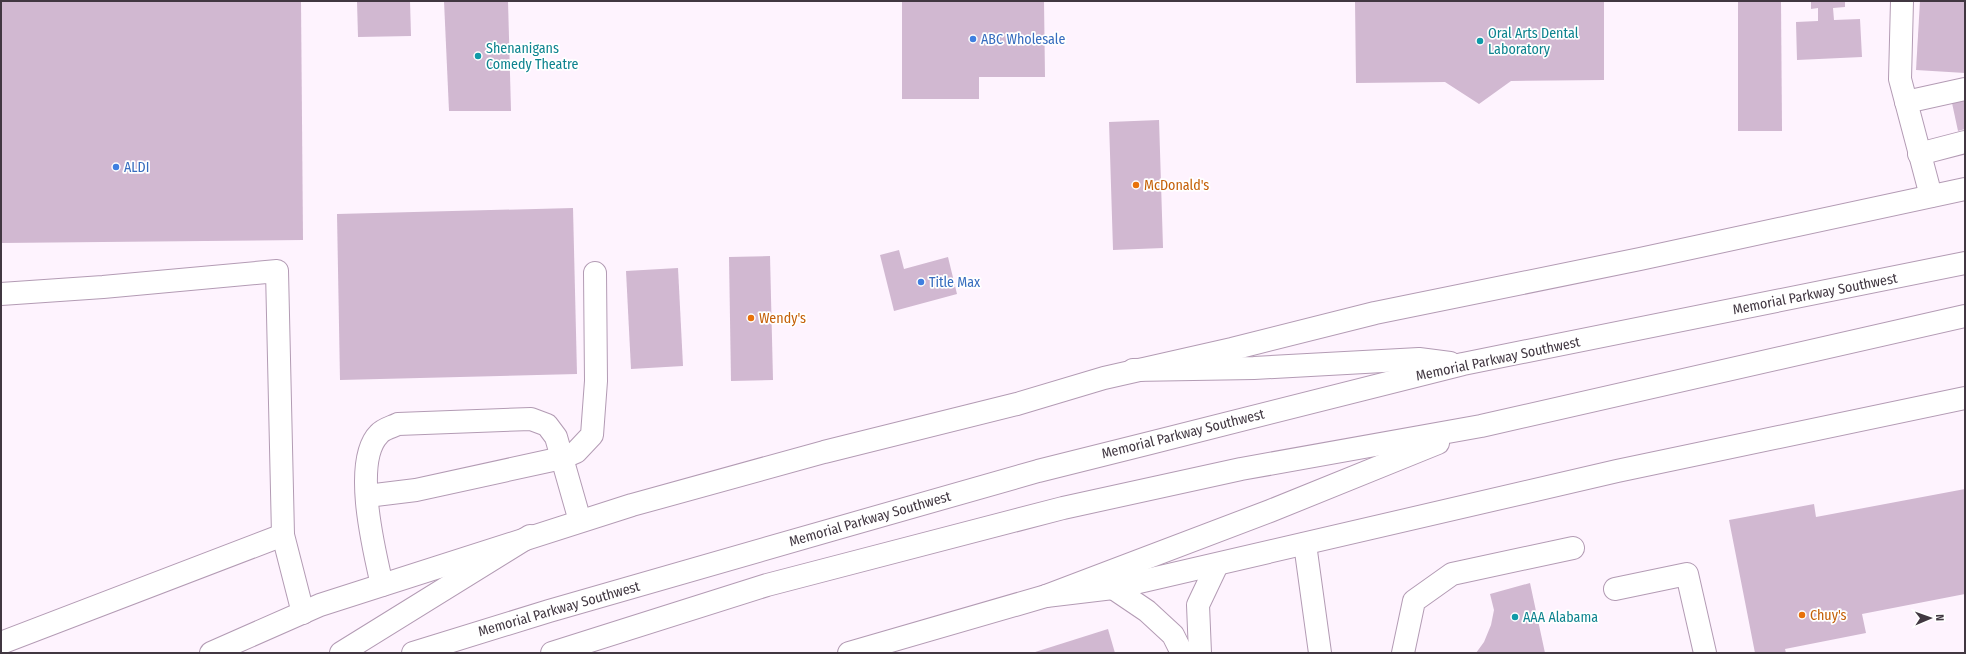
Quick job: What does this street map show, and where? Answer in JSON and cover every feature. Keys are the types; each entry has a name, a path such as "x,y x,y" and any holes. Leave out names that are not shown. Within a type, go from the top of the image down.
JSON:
{"main road":[{"path":"1902,1 1900,79 1931,196"},
{"path":"1906,102 1965,89"},
{"path":"1919,154 1965,142"},
{"path":"210,653 302,613 530,536 632,504 824,452 1017,404 1133,370 1232,349 1375,314 1965,189"},
{"name":"Memorial Parkway Southwest","path":"413,653 549,611 1038,471 1463,364 1965,263"},
{"path":"1,294 103,287 277,271 283,535 302,613"},
{"path":"367,496 416,490 562,458 576,452 592,435 596,381 595,273"},
{"path":"552,653 767,585 1062,508 1241,469 1481,426 1956,318"},
{"path":"1133,370 1254,368 1419,359 1463,364"},
{"path":"1046,596 1113,588 1617,471 1965,398"},
{"path":"382,585 370,533 366,466 370,448 379,433 398,424 531,418 547,425 556,437 580,521"},
{"path":"849,653 1046,596 1270,511 1481,426"},
{"path":"8,645 283,535"},
{"path":"340,653 530,536"},
{"path":"1305,544 1320,653"},
{"path":"1403,653 1414,600 1452,574 1573,548"},
{"path":"1200,653 1198,605 1217,565"},
{"path":"1614,589 1687,574 1705,653"},
{"path":"1113,588 1147,611 1173,634 1182,653"}],"building":[{"path":"1,1 301,1 303,240 1,243"},
{"path":"357,1 410,1 411,36 358,37"},
{"name":"Shenanigans Comedy Theatre","path":"444,1 508,1 511,111 449,111"},
{"name":"ABC Wholesale","path":"902,1 1044,1 1045,77 979,77 979,99 902,99"},
{"name":"Oral Arts Dental Laboratory","path":"1355,1 1604,1 1604,80 1511,81 1479,104 1445,82 1356,83"},
{"path":"1738,1 1781,1 1782,131 1738,131"},
{"path":"1811,1 1845,1 1845,7 1833,8 1834,20 1860,19 1862,57 1797,60 1796,22 1818,21 1818,8 1811,9"},
{"path":"1920,1 1965,1 1965,73 1916,70"},
{"path":"1965,100 1965,129 1958,131 1952,103"},
{"name":"McDonald's","path":"1159,120 1163,248 1113,250 1109,122"},
{"path":"573,208 577,374 340,380 337,214"},
{"name":"Title Max","path":"899,250 904,269 948,257 957,294 894,311 880,255"},
{"name":"Wendy's","path":"770,256 773,380 731,381 729,257"},
{"path":"678,268 683,366 631,369 626,271"},
{"path":"1965,489 1965,594 1862,614 1866,633 1785,649 1786,653 1755,653 1729,520 1814,504 1816,517"},
{"name":"AAA Alabama","path":"1530,583 1545,653 1476,653 1484,642 1491,625 1494,610 1490,594"},
{"path":"1108,629 1115,653 1032,653"}],"place":[{"name":"ABC Wholesale","path":"973,39"},
{"name":"Oral Arts Dental Laboratory","path":"1480,41"},
{"name":"Shenanigans Comedy Theatre","path":"478,56"},
{"name":"ALDI","path":"116,167"},
{"name":"McDonald's","path":"1136,185"},
{"name":"Title Max","path":"921,282"},
{"name":"Wendy's","path":"751,318"},
{"name":"Chuy's","path":"1802,615"},
{"name":"AAA Alabama","path":"1515,617"}]}
